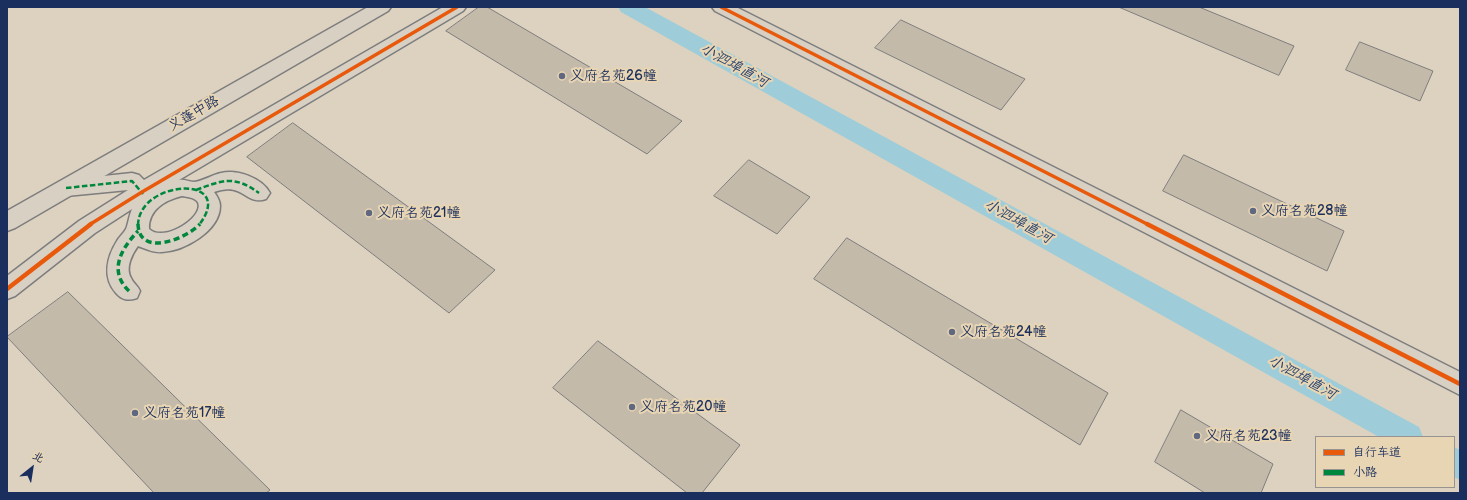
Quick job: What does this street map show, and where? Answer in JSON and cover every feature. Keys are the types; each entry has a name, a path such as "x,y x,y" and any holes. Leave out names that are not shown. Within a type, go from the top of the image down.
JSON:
{"street":[{"name":"义蓬中路","path":"7,222 382,7"},
{"path":"7,289 88,227 146,197 456,7"},
{"path":"721,7 1460,384"},
{"path":"196,190 225,180 238,179 259,193"},
{"path":"66,188 132,181 146,197"},
{"path":"182,188 202,192 208,198 210,206 207,216 201,225 192,233 180,240 168,243 157,243 147,241 138,231 138,220 146,197 182,188"},
{"path":"129,292 120,281 118,271 121,252 128,240 138,231"}],"building":[{"name":"义府名苑26幢","path":"479,7 487,7 682,121 647,154 446,31"},
{"path":"1119,7 1199,7 1294,46 1279,75"},
{"path":"901,20 1025,79 1001,110 875,48"},
{"path":"1360,42 1433,71 1420,101 1346,70"},
{"name":"义府名苑21幢","path":"293,123 495,270 449,313 247,157"},
{"name":"义府名苑28幢","path":"1184,155 1344,231 1327,271 1163,191"},
{"path":"749,160 810,197 777,234 714,196"},
{"name":"义府名苑24幢","path":"847,238 1108,393 1080,445 814,279"},
{"name":"义府名苑17幢","path":"68,292 270,490 266,493 154,493 7,337"},
{"name":"义府名苑20幢","path":"598,341 740,445 702,493 687,493 553,388"},
{"name":"义府名苑23幢","path":"1181,410 1273,464 1261,493 1205,493 1155,462"}],"waterway":[{"name":"小泗埠直河","path":"628,7 1406,436"},
{"name":"小泗埠直河","path":"1455,462 1460,465"}],"marked path":[{"path":"196,190 214,183 235,180 259,193"},
{"path":"66,188 132,181 143,194"},
{"path":"182,188 198,191 207,198 209,206 206,216 199,226 188,234 175,240 162,243 145,240 140,235 138,230 139,216 143,209 156,197 169,191 182,188"},
{"path":"129,291 124,286 118,275 119,261 121,254 138,231"}],"cycle path":[{"path":"7,289 87,227 142,192 457,7"},
{"path":"721,7 1460,384"}],"place":[{"name":"义府名苑26幢","path":"562,76"},
{"name":"义府名苑28幢","path":"1253,211"},
{"name":"义府名苑21幢","path":"369,213"},
{"name":"义府名苑24幢","path":"952,332"},
{"name":"义府名苑20幢","path":"632,407"},
{"name":"义府名苑17幢","path":"135,413"},
{"name":"义府名苑23幢","path":"1197,436"}]}
